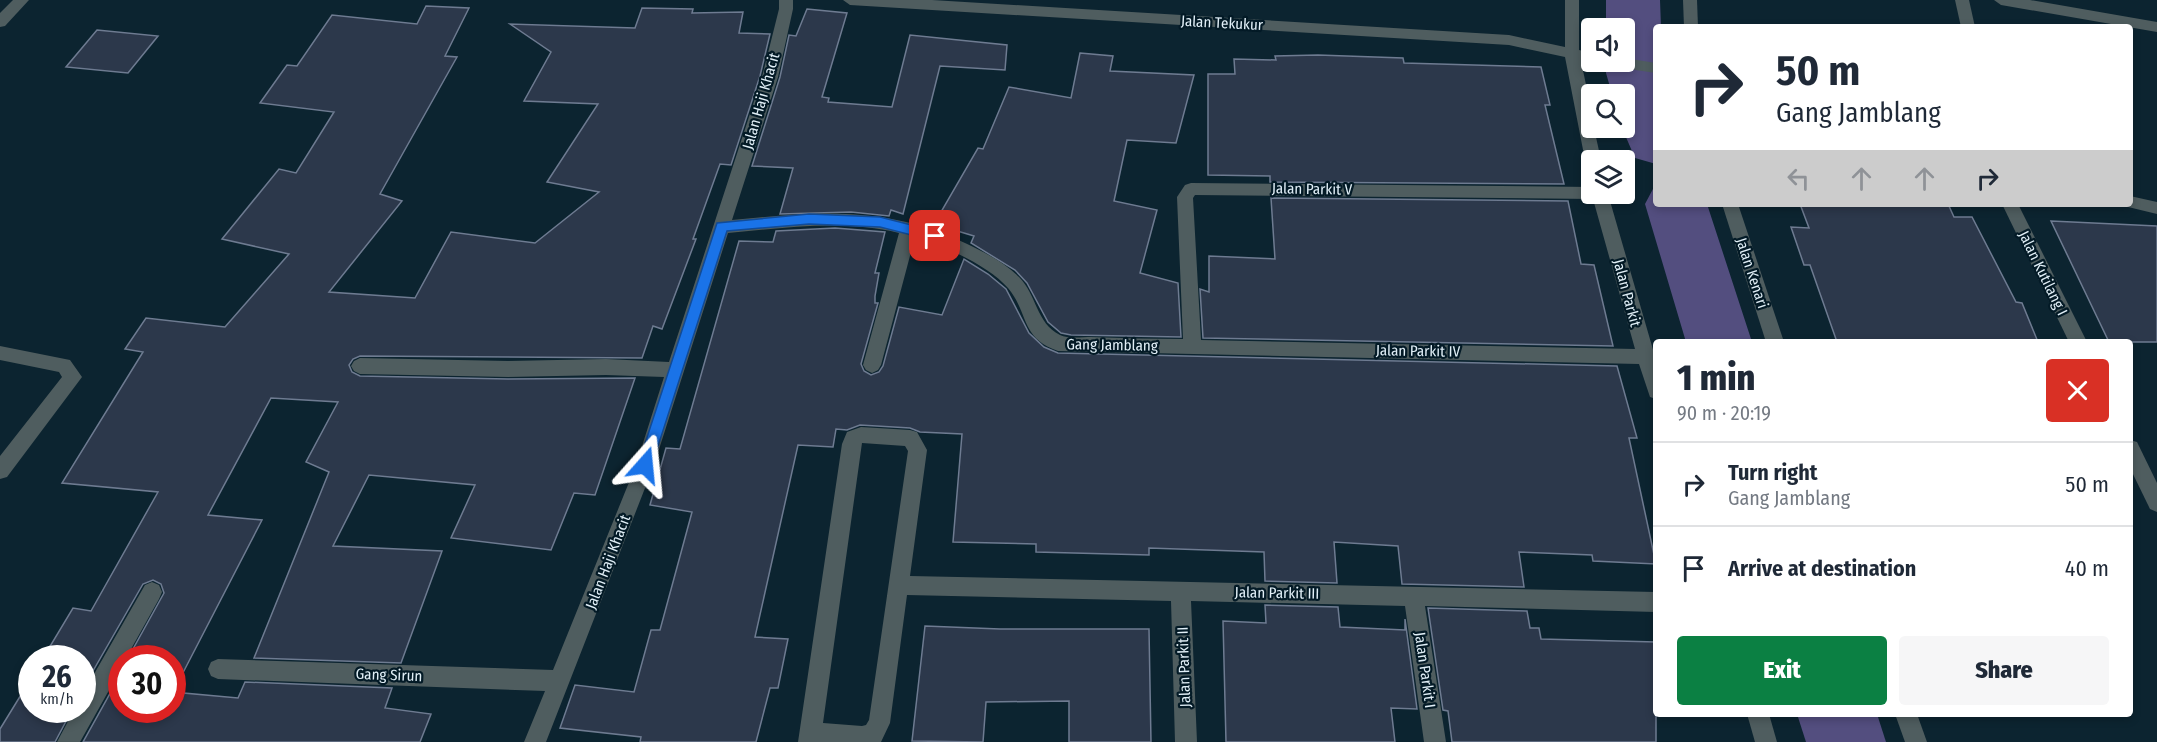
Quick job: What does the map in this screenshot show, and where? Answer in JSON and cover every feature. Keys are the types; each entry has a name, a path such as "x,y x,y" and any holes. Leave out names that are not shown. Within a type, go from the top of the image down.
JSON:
{"street":[{"path":"0,22 22,0"},
{"name":"Jalan Haji Khacit","path":"535,742 645,465 770,76 786,9 786,0"},
{"name":"Jalan Tekukur","path":"850,0 1509,40 1581,56"},
{"path":"1572,0 1572,54 1591,150"},
{"path":"1690,0 1692,24"},
{"path":"1962,0 1967,24"},
{"path":"2001,0 2157,27"},
{"path":"1635,65 1653,68"},
{"name":"Jalan Parkit V","path":"1192,345 1185,197 1191,189 1581,193"},
{"path":"2133,203 2157,208"},
{"name":"Jalan Parkit","path":"1603,204 1653,383"},
{"name":"Jalan Kenari","path":"1731,207 1774,339"},
{"name":"Jalan Kutilang I","path":"2011,207 2077,339"},
{"name":"Gang Jamblang","path":"722,226 809,219 880,222 909,229 935,236 984,260 1014,283 1030,310 1035,327 1058,344 1192,345"},
{"path":"872,365 909,229"},
{"name":"Jalan Parkit IV","path":"1192,345 1644,357"},
{"path":"0,353 64,365 73,377 0,471"},
{"path":"360,366 508,369 606,367 675,370"},
{"path":"861,435 910,438 918,450 899,585 879,723 873,734 862,737 810,738 851,444 861,435"},
{"path":"2133,454 2157,503"},
{"name":"Jalan Parkit III","path":"899,585 1653,602"},
{"name":"Jalan Parkit II","path":"1181,591 1186,742"},
{"path":"68,742 152,592"},
{"name":"Jalan Parkit I","path":"1414,597 1435,742"},
{"name":"Gang Sirun","path":"218,669 561,681"},
{"path":"1759,717 1766,742"},
{"path":"1907,717 1916,742"}],"building":[{"path":"426,6 469,8 445,56 457,57 380,194 402,201 329,292 415,298 451,232 535,243 599,192 547,182 598,104 524,101 551,52 510,24 635,28 642,8 693,9 692,13 743,12 739,33 770,34 760,76 731,165 720,164 693,239 696,239 662,329 653,326 642,358 360,356 353,359 349,365 352,372 360,376 508,379 635,378 595,495 574,493 551,550 451,538 475,485 369,475 333,546 442,551 401,663 254,658 329,472 306,462 338,402 271,398 208,515 262,520 186,667 186,645 135,645 164,593 161,584 153,580 143,584 96,666 96,645 51,645 73,608 91,611 158,492 62,483 143,352 125,349 146,318 225,327 289,254 222,239 279,169 296,173 334,112 260,103 287,65 297,66 332,15 417,24"},
{"path":"807,9 847,13 822,97 829,98 828,102 892,107 910,35 1007,45 1005,70 940,66 903,214 891,210 889,216 851,212 780,214 793,168 752,166 780,77 789,35 796,36"},
{"path":"97,30 158,36 128,73 66,67"},
{"path":"1080,53 1113,56 1110,71 1194,75 1176,143 1127,140 1114,201 1157,210 1140,273 1178,283 1181,337 1061,333 1048,322 1027,283 1015,270 971,243 974,236 934,224 978,148 983,149 1009,87 1071,98"},
{"path":"1275,56 1403,58 1404,63 1541,67 1550,105 1545,105 1564,184 1270,182 1270,176 1208,175 1208,74 1235,74 1234,59 1276,60"},
{"path":"1271,198 1568,201 1581,264 1594,265 1613,346 1203,338 1200,289 1209,292 1209,256 1275,259"},
{"path":"1801,207 1949,207 1954,217 1972,217 2016,302 2022,303 2037,339 1836,339 1810,265 1804,265 1791,227 1809,228"},
{"path":"2051,221 2157,226 2157,342 2108,339"},
{"path":"835,228 885,232 875,273 879,273 875,296 875,303 878,303 861,364 864,371 871,375 879,372 883,366 899,307 942,315 964,259 1006,289 1029,333 1044,347 1058,353 1617,366 1637,438 1629,438 1653,550 1653,564 1593,561 1592,555 1519,552 1524,587 1402,584 1398,546 1334,542 1337,583 1265,581 1264,552 1149,548 1149,555 1036,552 1036,544 953,542 962,434 860,425 847,430 836,429 833,447 798,445 755,637 788,639 778,688 770,688 756,742 640,742 641,737 560,728 575,685 634,692 651,630 660,630 692,512 650,505 666,448 680,449 739,241 773,242 776,231"},
{"path":"1265,605 1338,607 1340,627 1405,630 1405,619 1417,709 1391,708 1395,742 1226,742 1223,621 1266,623"},
{"path":"1428,608 1527,611 1530,628 1539,628 1541,639 1653,642 1653,717 1656,717 1656,742 1452,742 1448,711 1443,710"},
{"path":"925,626 1000,629 1149,629 1151,742 1069,742 1069,701 986,702 983,742 912,741"},
{"path":"245,682 392,688 385,708 431,714 420,742 83,742 94,723 96,723 96,719 108,697 108,723 186,723 186,693 238,698"},
{"path":"18,700 18,723 65,723 55,742 0,742 0,729"}],"waterway":[{"path":"1633,0 1634,73 1653,133"},
{"path":"1677,207 1718,339"},
{"path":"1838,717 1846,742"}],"route":[{"path":"645,465 722,226 809,219 880,222 935,236"}]}
